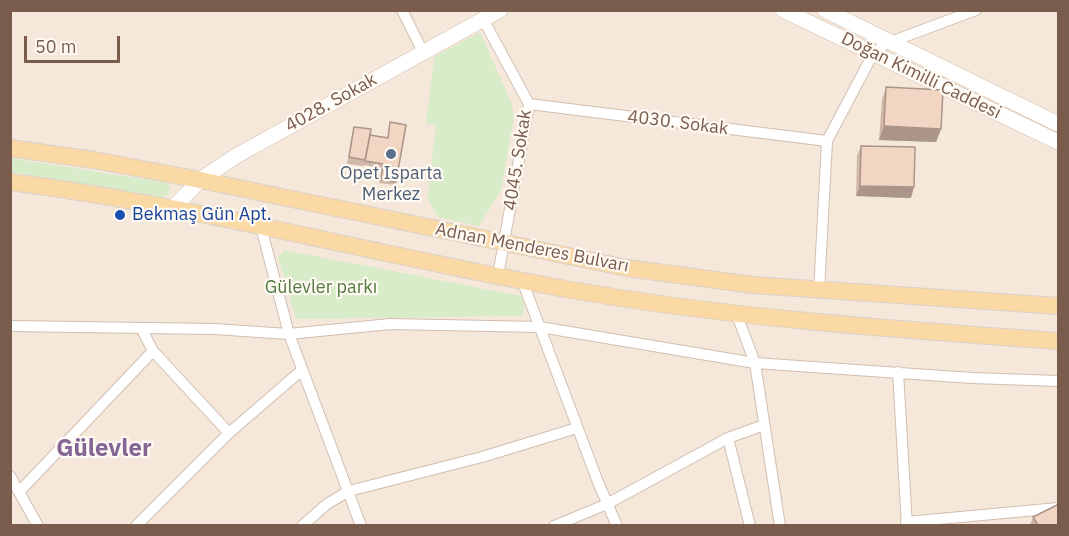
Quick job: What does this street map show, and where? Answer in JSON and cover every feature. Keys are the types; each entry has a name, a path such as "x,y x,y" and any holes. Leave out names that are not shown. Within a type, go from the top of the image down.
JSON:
{"main road":[{"name":"4028. Sokak","path":"172,209 200,180 236,156 500,10"},
{"name":"Doğan Kimilli Caddesi","path":"783,10 1059,142"},
{"name":"Doğan Kimilli Caddesi","path":"825,10 1059,124"},
{"name":"Adnan Menderes Bulvarı","path":"10,148 94,160 200,180 627,268 686,277 819,291 1059,306"},
{"name":"Adnan Menderes Bulvarı","path":"10,182 172,209 522,280 674,307 820,323 1059,340"}],"street":[{"path":"402,10 423,52"},
{"path":"819,291 827,141 873,54 880,46 976,10"},
{"name":"4045. Sokak","path":"483,19 529,104 498,275"},
{"name":"4030. Sokak","path":"529,104 827,141"},
{"path":"261,227 289,334 361,525"},
{"path":"522,280 577,428 617,525"},
{"path":"737,315 755,363 780,525"},
{"path":"10,326 214,329 289,334 390,324 540,327 755,363 1059,381"},
{"path":"141,328 153,351 229,433"},
{"path":"19,492 153,351"},
{"path":"144,523 229,433 302,370"},
{"path":"898,372 907,524 1059,507"},
{"path":"554,525 607,504 728,438 764,425"},
{"path":"302,525 327,504 349,492 482,457 577,428"},
{"path":"728,438 750,525"},
{"path":"10,476 38,525"}],"shaded area":[{"path":"11,11 1058,11 1058,525 11,525"}],"green space":[{"path":"480,32 512,104 514,118 501,191 479,226 438,217 429,202 428,193 436,127 426,124 434,57"},
{"path":"11,158 167,183 170,187 169,194 163,197 11,172"},
{"name":"Gülevler parkı","path":"284,250 521,296 525,307 522,316 296,319 278,257"}],"building":[{"path":"886,87 943,90 941,129 884,126"},
{"path":"390,122 406,125 396,182 381,180 383,164 365,161 370,135 388,138"},
{"path":"354,127 371,129 365,160 349,157"},
{"path":"861,146 915,147 914,187 860,186"},
{"path":"1059,504 1059,525 1038,525 1033,517"}],"place":[{"name":"Opet Isparta Merkez","path":"391,154"},
{"name":"Bekmaş Gün Apt.","path":"120,215"}],"district":[{"name":"Gülevler","path":"104,449"}]}
